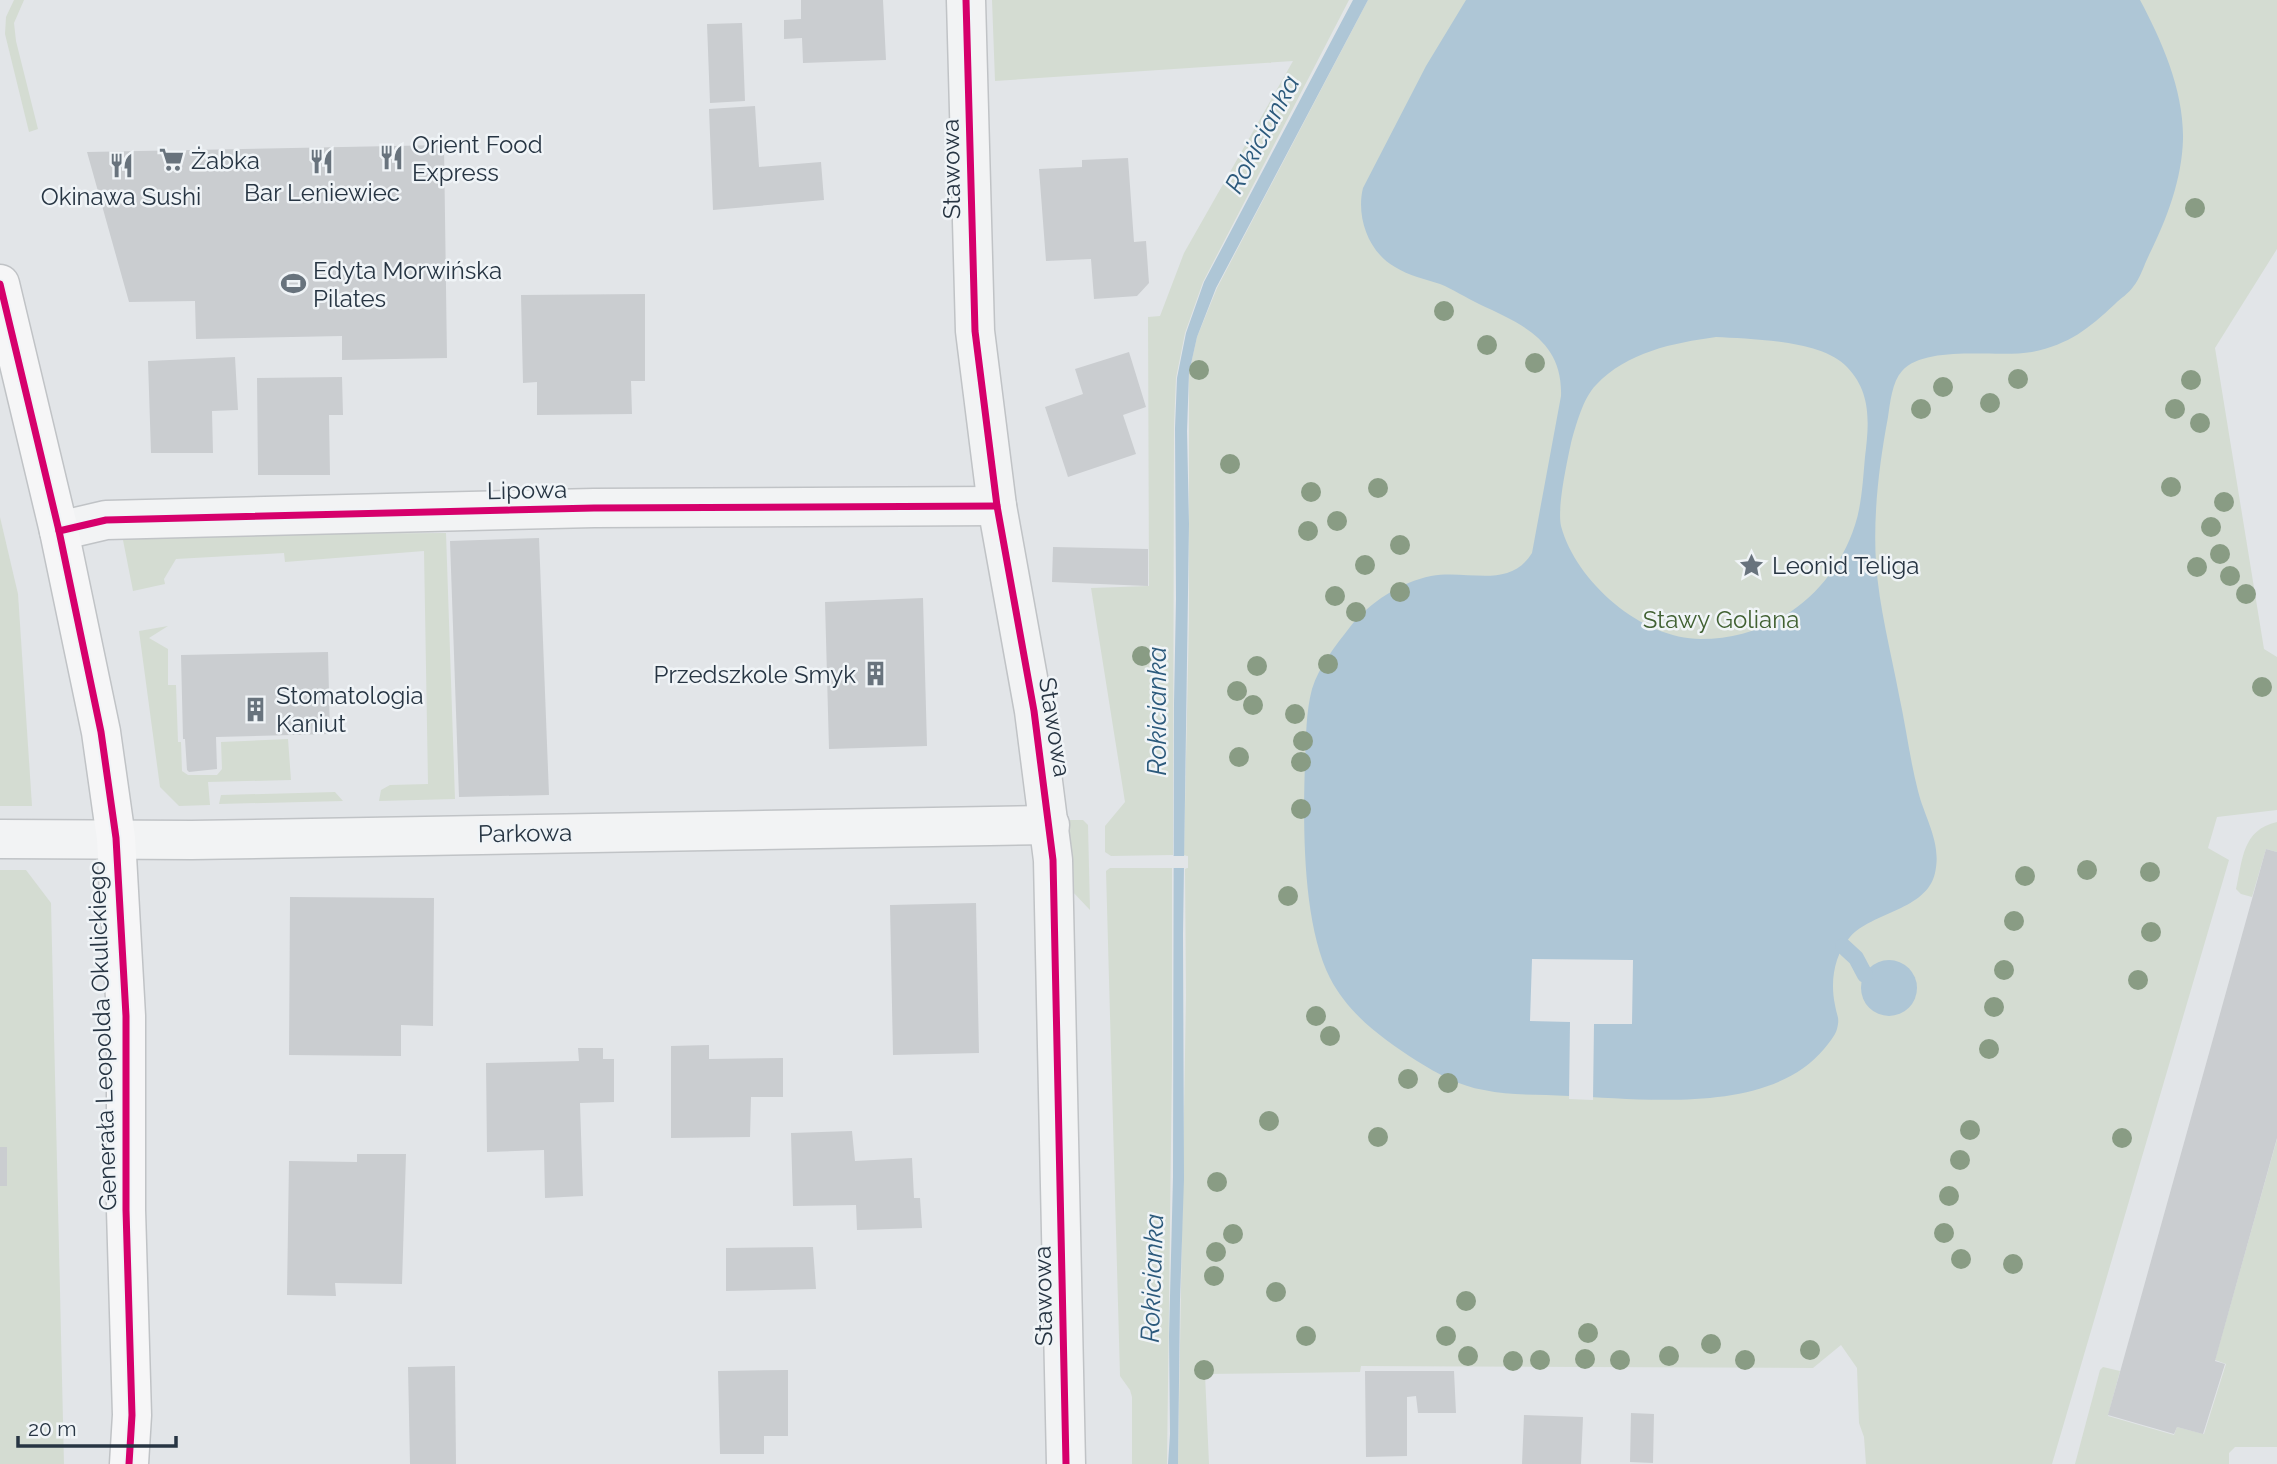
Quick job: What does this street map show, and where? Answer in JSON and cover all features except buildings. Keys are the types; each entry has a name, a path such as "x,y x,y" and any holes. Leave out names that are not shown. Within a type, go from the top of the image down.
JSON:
{"street":[{"name":"Stawowa","path":"966,0 975,331 997,506 1034,711 1053,860 1066,1464"},
{"name":"Generała Leopolda Okulickiego","path":"0,284 59,531 101,732 116,838 125,1016 126,1210 132,1415 128,1464"},
{"name":"Lipowa","path":"59,531 106,520 594,508 997,506"},
{"name":"Parkowa","path":"0,839 206,840 1050,825"}],"green space":[{"path":"14,0 24,0 14,23 38,129 29,132 5,34 6,17"},
{"path":"992,0 1349,0 1203,282 1185,333 1176,378 1174,426 1173,855 1111,856 1105,852 1105,826 1125,802 1091,588 1149,586 1148,317 1160,316 1184,253 1293,61 995,81"},
{"name":"Stawy Goliana","path":"1368,0 2277,0 2277,249 2215,348 2264,649 2277,657 2277,810 2217,817 2208,848 2229,860 2052,1464 1866,1464 1864,1437 1859,1423 1857,1368 1841,1345 1813,1368 1361,1366 1360,1372 1205,1374 1209,1464 1178,1464 1186,996 1187,856 1184,855 1189,619 1189,373 1197,337 1217,288"},
{"path":"0,517 18,594 32,806 0,806"},
{"path":"446,533 455,799 379,801 381,790 390,785 428,784 424,551 285,562 284,553 176,559 164,579 165,584 133,591 122,535"},
{"path":"168,626 149,638 168,649 168,685 176,685 182,771 188,775 217,775 222,769 221,742 288,739 291,780 208,782 210,805 179,806 160,787 139,631"},
{"path":"335,792 343,801 219,804 221,795"},
{"path":"1069,820 1083,820 1088,825 1090,910 1072,891"},
{"path":"2277,822 2277,852 2266,849 2252,897 2241,894 2236,889 2250,839 2265,826"},
{"path":"1110,868 1172,868 1167,1464 1132,1464 1132,1397 1120,1376 1106,871"},
{"path":"0,870 26,870 51,903 64,1464 0,1464"},
{"path":"2277,1139 2277,1447 2235,1447 2229,1453 2229,1464 2075,1464 2103,1367 2120,1371 2108,1416 2174,1435 2177,1427 2204,1434 2226,1364 2215,1360"}],"water":[{"path":"1353,0 1368,0 1216,288 1197,337 1189,373 1183,934 1184,1179 1178,1464 1168,1464 1173,1177 1177,378 1186,333 1204,282"},
{"name":"Stawy Goliana","path":"1466,0 2140,0 2170,67 2182,121 2180,169 2162,227 2140,276 2131,289 2087,328 2057,345 2032,352 1928,357 1902,371 1896,381 1879,472 1875,527 1876,563 1882,613 1913,767 1935,841 1937,862 1930,885 1921,895 1871,922 1850,937 1840,952 1833,978 1838,1022 1835,1034 1824,1049 1800,1070 1772,1085 1739,1094 1669,1100 1516,1094 1466,1086 1417,1061 1368,1025 1338,991 1321,955 1309,901 1305,843 1307,725 1315,680 1328,656 1358,618 1397,588 1431,576 1500,575 1523,564 1532,553 1561,396 1560,377 1555,361 1537,337 1510,319 1450,288 1395,267 1378,252 1366,232 1361,210 1363,188 1426,66","holes":["1716,337 1766,340 1804,346 1836,358 1847,367 1861,387 1868,421 1863,482 1855,525 1832,572 1797,608 1776,621 1752,631 1701,639 1656,629 1615,604 1596,586 1569,547 1561,526 1560,508 1571,443 1591,390 1608,374 1636,357 1667,346"]},
{"path":"1884,960 1894,960 1909,968 1915,977 1915,999 1909,1008 1894,1016 1884,1016 1866,1004 1861,993 1861,983 1873,965"}],"pier":[{"path":"1170,856 1188,856 1188,868 1170,868"},
{"path":"1532,959 1633,960 1632,1024 1594,1024 1593,1100 1569,1099 1570,1022 1530,1021"}],"waterway":[{"path":"1843,946 1856,958 1865,975"}],"cycle path":[{"path":"966,0 975,331 997,506 1034,711 1053,860 1066,1464"},
{"path":"0,284 59,531 101,732 116,838 126,1016 126,1210 132,1415 129,1464"},
{"path":"59,531 106,520 594,508 997,506"}],"place":[{"name":"Orient Food Express","path":"392,158"},
{"name":"Żabka","path":"171,160"},
{"name":"Bar Leniewiec","path":"322,161"},
{"name":"Okinawa Sushi","path":"121,165"},
{"name":"Edyta Morwińska Pilates","path":"293,284"},
{"name":"Leonid Teliga","path":"1752,565"},
{"name":"Przedszkole Smyk","path":"876,674"},
{"name":"Stomatologia Kaniut","path":"256,709"}],"water label":[{"name":"Rokicianka","path":"1262,134"},
{"name":"Rokicianka","path":"1157,711"},
{"name":"Rokicianka","path":"1152,1278"}]}
